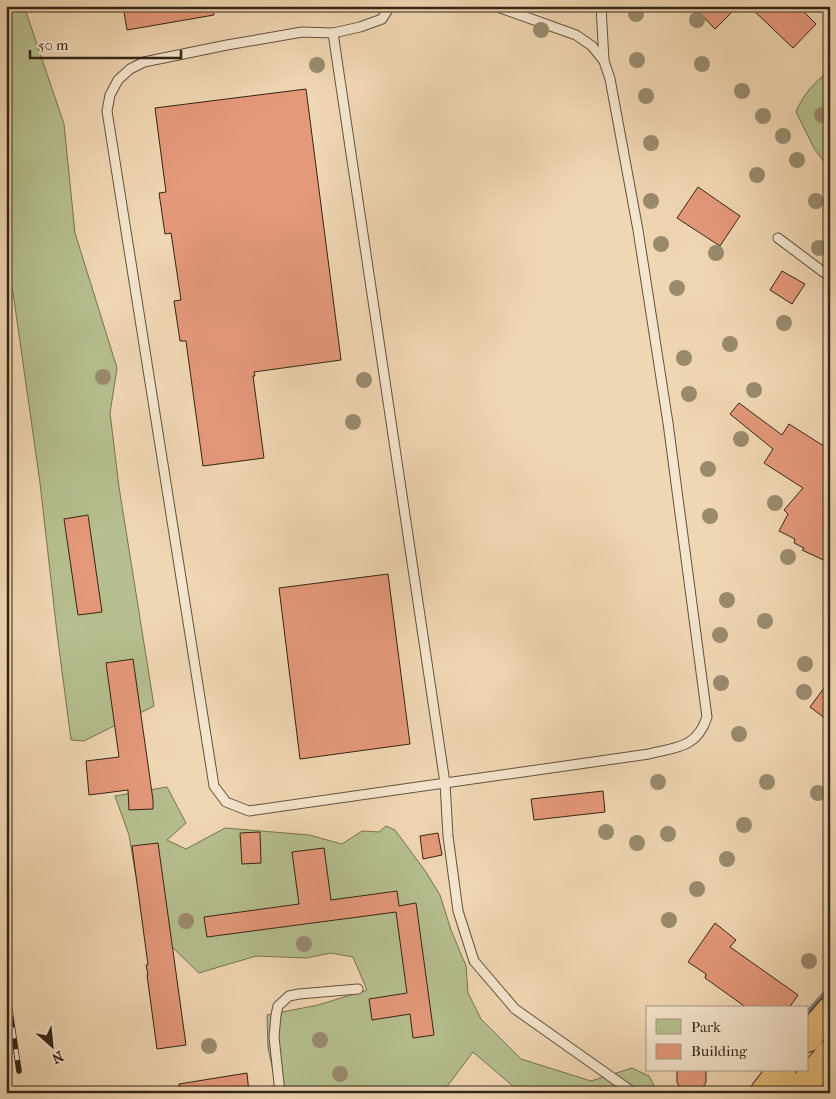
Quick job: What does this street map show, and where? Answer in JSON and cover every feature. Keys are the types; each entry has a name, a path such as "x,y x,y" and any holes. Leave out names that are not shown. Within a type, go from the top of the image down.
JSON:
{"highway":[{"path":"808,1037 830,1011"},
{"path":"798,1093 830,1054"},
{"path":"764,1093 780,1072"}],"lane":[{"path":"390,6 382,18 360,27 333,33 302,32 144,62 130,69 118,80 110,95 107,111 214,786 226,802 249,811 648,754 689,743 698,736 704,727 707,717 668,423 638,230 610,80 604,61 601,6"},
{"path":"496,6 576,35 592,46 604,61"},
{"path":"333,33 445,783 448,836 458,911 474,961 515,1009 634,1093"},
{"path":"778,238 830,277"},
{"path":"280,1093 274,1037 278,1006 288,996 358,989"}],"green space":[{"path":"6,6 24,6 64,124 75,233 117,368 110,413 119,487 154,706 84,741 71,740 40,483 6,243"},
{"path":"830,70 830,169 815,150 796,112 810,89"},
{"path":"167,787 186,823 167,840 186,849 225,828 309,835 342,844 362,831 379,832 386,826 395,830 426,872 440,895 451,930 466,966 468,993 481,1019 521,1059 591,1081 632,1068 649,1076 658,1093 521,1093 473,1052 442,1093 278,1093 268,1048 267,1015 318,1005 367,990 353,957 331,953 306,958 256,956 199,973 143,919 129,835 115,796"}],"building":[{"path":"123,6 213,6 214,15 127,30"},
{"path":"693,6 738,6 715,29"},
{"path":"749,6 798,6 816,24 793,48"},
{"path":"306,89 341,360 254,372 264,458 203,466 186,341 180,341 174,301 181,300 171,233 165,234 159,193 166,192 155,108"},
{"path":"698,187 740,216 720,246 677,218"},
{"path":"782,271 805,284 792,304 770,290"},
{"path":"739,403 782,435 789,424 830,450 830,563 802,550 804,548 794,543 795,539 779,531 788,514 784,510 803,488 764,463 773,449 730,414"},
{"path":"88,515 102,612 78,615 64,519"},
{"path":"388,574 410,744 300,759 279,588"},
{"path":"133,659 153,809 129,810 128,790 89,795 86,761 119,757 106,663"},
{"path":"830,680 830,722 810,707"},
{"path":"603,791 605,812 534,820 531,799"},
{"path":"260,832 261,863 242,864 240,833"},
{"path":"438,833 442,855 423,859 420,836"},
{"path":"158,843 186,1045 157,1049 132,846"},
{"path":"324,848 331,900 397,891 399,906 416,903 434,1035 413,1038 410,1014 372,1020 369,999 407,993 396,912 207,937 204,917 299,904 292,852"},
{"path":"715,923 736,940 730,947 798,995 790,1006 744,1006 705,978 706,974 688,962"},
{"path":"677,1072 706,1072 706,1082 697,1093 685,1092 677,1082"},
{"path":"247,1073 249,1093 180,1093 179,1084"}],"waterway":[{"path":"808,1013 830,989"}],"railway":[{"path":"6,984 19,1071"}]}
